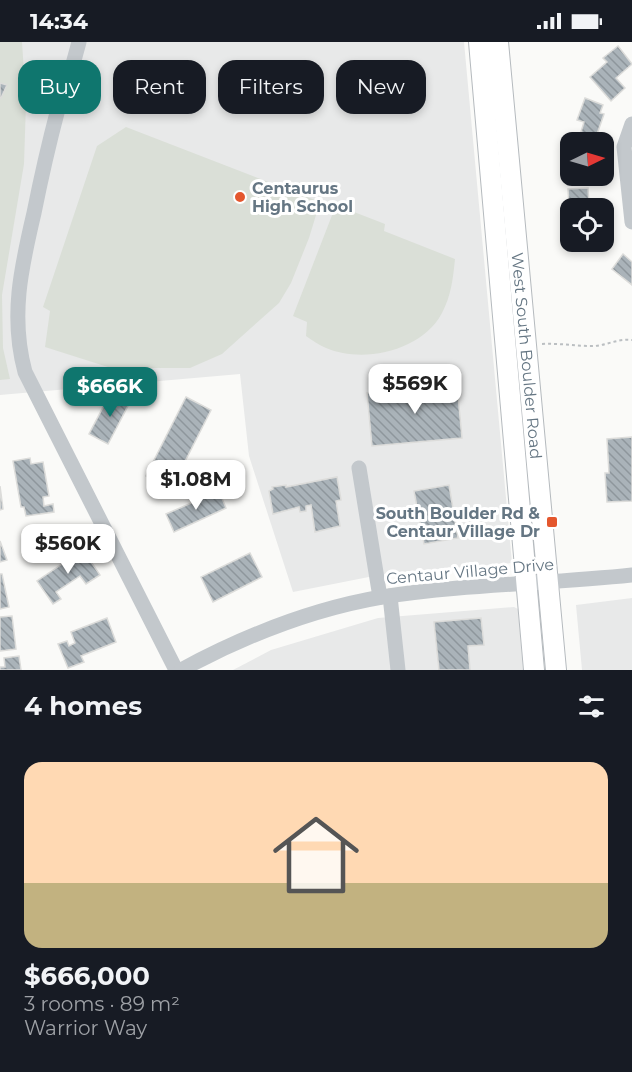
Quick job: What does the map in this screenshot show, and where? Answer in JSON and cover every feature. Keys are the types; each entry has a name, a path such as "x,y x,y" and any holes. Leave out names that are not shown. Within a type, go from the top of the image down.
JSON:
{"main road":[{"name":"West South Boulder Road","path":"479,42 534,670"},
{"name":"West South Boulder Road","path":"498,42 556,670"}],"street":[{"path":"79,42 67,86 57,109 18,281 16,319 18,346 26,372 176,670"},
{"path":"632,124 624,147 632,222"},
{"path":"359,468 398,670"},
{"name":"Centaur Village Drive","path":"181,670 273,627 338,607 385,597 439,589 632,575"}],"path":[{"path":"527,345 564,343 591,347 624,339 632,340"}],"shaded area":[{"name":"Centaurus High School","path":"0,42 464,42 512,563 389,573 293,592 249,456 240,374 0,395"},
{"path":"0,42 22,42 23,60 18,60 18,114 26,114 24,164 2,295 3,348 10,379 0,380"},
{"path":"126,127 320,202 291,283 279,303 222,354 190,368 111,368 45,347 50,311 43,307 97,146"},
{"path":"336,205 385,224 384,231 455,259 450,294 445,307 433,326 421,337 390,351 357,355 341,353 323,347 306,336 307,322 293,316"},
{"path":"632,598 632,670 582,670 576,605"},
{"path":"514,607 518,609 523,670 233,670 271,650 378,618"}],"building":[{"path":"618,46 632,64 616,78 625,88 611,101 590,77 607,62 603,58"},
{"path":"0,83 7,85 1,98 0,98"},
{"path":"585,98 603,105 600,113 604,114 598,132 581,132 584,122 577,120"},
{"path":"588,188 589,198 569,198 568,189"},
{"path":"623,254 632,262 632,285 612,269"},
{"path":"457,385 462,438 372,446 367,393"},
{"path":"111,392 130,402 108,444 89,434"},
{"path":"186,397 211,410 171,489 146,476"},
{"path":"632,437 632,501 607,502 605,473 609,473 607,439"},
{"path":"30,458 31,464 43,462 49,496 43,497 44,506 53,504 54,512 26,516 24,507 21,507 13,461"},
{"path":"337,477 341,500 336,501 340,526 315,532 311,505 306,506 306,511 300,512 299,507 273,514 269,491 273,489 272,487 286,485 286,487"},
{"path":"449,485 458,538 424,544 414,491"},
{"path":"0,486 3,509 0,510"},
{"path":"219,491 226,508 174,532 166,514"},
{"path":"0,541 7,560 0,562"},
{"path":"83,550 100,575 86,584 80,576 56,592 61,599 53,604 37,581"},
{"path":"250,553 262,577 213,602 201,577"},
{"path":"0,574 2,574 9,607 0,609"},
{"path":"12,616 16,649 0,651 0,617"},
{"path":"107,618 116,642 81,656 84,662 68,668 58,644 67,641 69,646 75,643 71,632"},
{"path":"481,618 484,645 468,646 470,670 439,670 434,622"},
{"path":"19,656 21,670 0,670 0,667 5,667 4,658"}],"place":[{"name":"Centaurus High School","path":"240,197"},
{"name":"South Boulder Rd & Centaur Village Dr","path":"552,522"}]}
